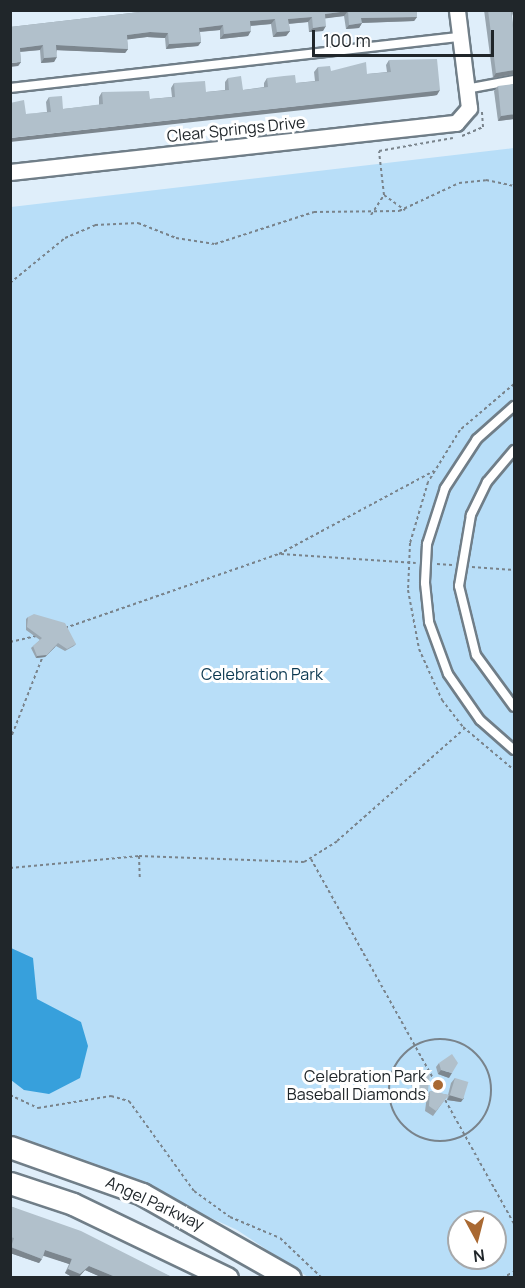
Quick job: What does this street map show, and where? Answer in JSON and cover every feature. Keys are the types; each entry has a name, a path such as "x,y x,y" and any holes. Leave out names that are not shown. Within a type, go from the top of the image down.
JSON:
{"main road":[{"name":"Angel Parkway","path":"10,1147 142,1194 290,1278"},
{"name":"Angel Parkway","path":"10,1183 73,1204 227,1278"}],"street":[{"path":"457,10 466,88"},
{"name":"Clear Springs Drive","path":"10,172 465,117 466,88"}],"lane":[{"path":"10,87 460,37"},
{"path":"466,88 514,80"},
{"path":"514,406 477,439 454,471 435,515 425,564 429,622 448,674 480,720 514,750"},
{"path":"514,450 478,498 459,566 469,639 485,671 514,707"}],"path":[{"path":"371,215 384,195 379,151 476,133 483,127 482,101"},
{"path":"508,184 514,182"},
{"path":"10,283 54,246 95,225 138,223 176,238 215,244 314,212 371,215 405,210 459,183 514,186"},
{"path":"384,195 405,210"},
{"path":"514,384 478,410 434,471 416,515 408,562 419,649 442,699 464,729 514,770"},
{"path":"53,631 279,554 434,471"},
{"path":"279,554 514,570"},
{"path":"10,642 46,633"},
{"path":"10,740 45,651"},
{"path":"10,868 139,856 311,859 464,729"},
{"path":"139,856 140,879"},
{"path":"311,859 514,1223"},
{"path":"454,1040 486,1065 490,1104 465,1135 426,1139 395,1115 390,1076 415,1045 454,1040"},
{"path":"10,1095 38,1108 111,1096 129,1101 194,1191 230,1217 280,1238 322,1278"},
{"path":"501,1278 514,1272"}],"green space":[{"name":"Celebration Park","path":"514,148 514,1277 308,1277 237,1230 122,1177 11,1141 11,207"}],"water":[{"path":"11,948 33,958 37,999 81,1022 88,1046 80,1078 49,1094 24,1090 11,1080"}],"building":[{"path":"157,10 417,10 417,17 361,18 362,23 349,25 348,11 325,14 326,26 313,28 312,17 288,19 290,31 277,32 275,19 250,21 251,31 224,34 223,25 199,28 201,42 169,44 168,33 150,32 127,35 128,49 56,45 57,57 44,58 43,45 20,48 21,62 10,63 10,27"},
{"path":"488,10 514,10 511,12 514,70 496,73"},
{"path":"437,59 440,90 435,91 10,138 10,103 24,100 26,114 51,112 49,97 62,96 63,109 103,104 102,92 149,91 150,99 175,97 174,83 205,81 206,92 229,90 228,78 241,76 243,90 268,87 267,78 295,75 296,83 319,81 318,67 330,66 331,71 366,62 367,74 391,72 389,60"},
{"path":"514,84 514,114 501,116 498,86"},
{"path":"34,614 65,623 76,644 67,649 58,643 47,655 37,656 33,646 42,638 27,627 28,617"},
{"path":"452,1054 458,1063 452,1073 441,1070 439,1063"},
{"path":"421,1070 430,1074 428,1090 416,1087 413,1074"},
{"path":"455,1078 468,1082 463,1099 450,1095"},
{"path":"430,1091 449,1095 436,1111 429,1106"},
{"path":"10,1206 81,1231 174,1278 118,1278 89,1266 80,1274 68,1269 72,1259 45,1250 42,1259 11,1247 14,1238 10,1237"}],"place":[{"name":"Celebration Park Baseball Diamonds","path":"438,1085"}]}
